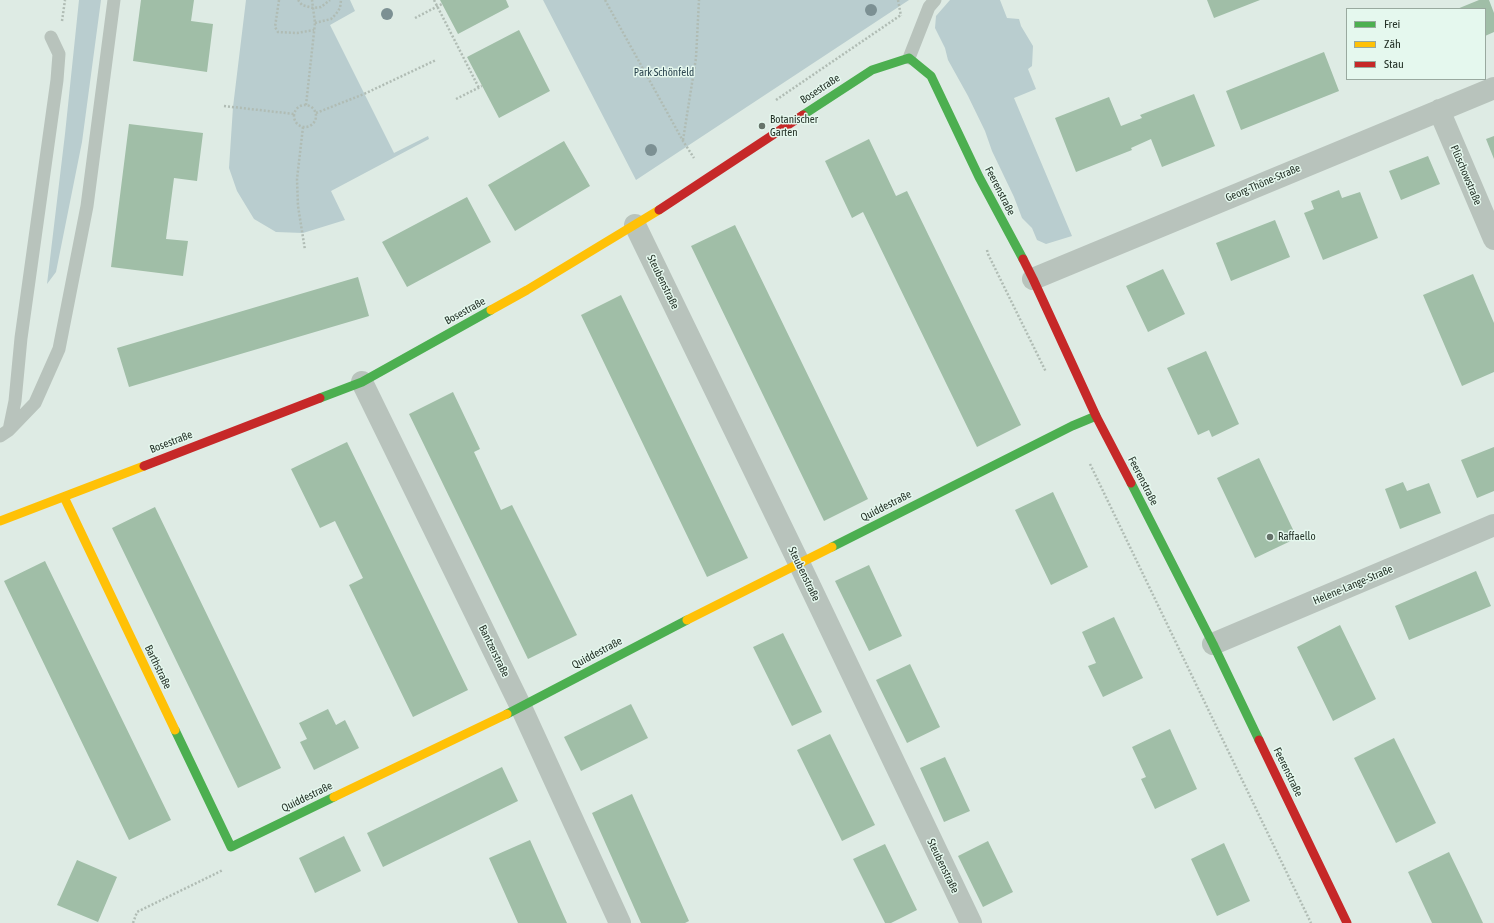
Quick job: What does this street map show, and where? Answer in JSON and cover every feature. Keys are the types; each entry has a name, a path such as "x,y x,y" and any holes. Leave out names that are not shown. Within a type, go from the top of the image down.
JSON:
{"street":[{"name":"Bosestraße","path":"0,521 362,382 527,290 635,225 872,70 909,58"},
{"name":"Feerenstraße","path":"909,58 931,76 979,177 1033,279 1096,416 1213,644 1347,923"},
{"name":"Georg-Thöne-Straße","path":"1033,279 1494,88"},
{"name":"Plüschowstraße","path":"1439,110 1494,239"},
{"name":"Steubenstraße","path":"635,225 971,923"},
{"name":"Bantzerstraße","path":"362,382 521,707 620,923"},
{"name":"Quiddestraße","path":"231,847 521,707 799,563 1072,426 1096,416"},
{"name":"Barthstraße","path":"64,497 231,847"},
{"name":"Helene-Lange-Straße","path":"1213,644 1494,525"}],"lane":[{"path":"4,433 35,403 58,349 87,206 114,0"},
{"path":"909,58 929,7 935,0"},
{"path":"4,433 15,401 21,338 57,80 59,54 51,37"}],"path":[{"path":"279,0 275,27 278,32 297,33 314,30"},
{"path":"298,0 302,5 313,8 322,7 330,0"},
{"path":"306,105 315,23 312,0"},
{"path":"315,23 331,19 340,8 341,0"},
{"path":"434,0 479,88"},
{"path":"604,0 683,141 696,58 699,0"},
{"path":"415,18 442,4"},
{"path":"771,104 900,15"},
{"path":"316,113 364,94 436,60"},
{"path":"456,99 482,86"},
{"path":"306,105 312,108 316,113 315,121 310,126 303,128 297,125 294,120 295,109 306,105"},
{"path":"224,106 294,114"},
{"path":"303,128 297,179 298,206 305,250"},
{"path":"987,247 988,254 1048,376"},
{"path":"1089,461 1311,923"},
{"path":"133,923 137,912 235,864 231,847"}],"green space":[{"path":"79,0 101,0 82,142 56,272 47,284 65,134"},
{"path":"246,0 350,0 355,11 330,25 394,153 428,136 429,139 331,191 345,220 303,233 276,232 254,219 237,191 229,168 233,107"},
{"name":"Park Schönfeld","path":"543,0 909,0 636,180"},
{"path":"950,0 1000,0 1007,18 1019,19 1021,26 1033,46 1032,66 1028,69 1036,89 1014,98 1072,236 1046,244 1037,240 1032,228 1022,218 1014,197 992,151 985,131 948,60 945,48 935,28 936,16"}],"building":[{"path":"141,0 194,0 191,21 213,24 207,72 133,61"},
{"path":"440,0 506,0 509,7 458,34"},
{"path":"1207,0 1260,0 1214,18"},
{"path":"1479,0 1489,0 1494,13 1494,32 1486,36 1486,8 1459,8"},
{"path":"519,30 550,91 499,118 467,57"},
{"path":"1324,52 1339,91 1241,130 1226,91"},
{"path":"1194,94 1215,146 1162,167 1151,139 1131,148 1132,150 1076,172 1055,118 1109,97 1121,126 1142,118 1140,115"},
{"path":"129,124 203,133 197,181 174,178 166,239 188,241 183,276 111,267"},
{"path":"1494,136 1494,159 1486,139"},
{"path":"869,139 896,196 907,191 1021,425 977,447 863,212 852,218 825,161"},
{"path":"564,141 590,186 515,231 488,185"},
{"path":"1428,156 1440,184 1401,200 1389,171"},
{"path":"1339,190 1342,198 1360,192 1378,238 1323,260 1304,213 1314,209 1311,201"},
{"path":"467,197 491,242 407,287 382,242"},
{"path":"1275,220 1290,257 1231,281 1216,243"},
{"path":"735,225 868,499 824,521 691,246"},
{"path":"1163,269 1185,314 1148,332 1126,286"},
{"path":"1473,274 1494,323 1494,372 1462,386 1423,295"},
{"path":"358,277 369,316 129,387 117,348"},
{"path":"621,295 748,558 707,577 581,315"},
{"path":"1206,351 1239,424 1212,437 1209,430 1198,435 1167,368"},
{"path":"453,392 480,449 474,452 501,510 512,505 577,635 528,659 409,414"},
{"path":"347,442 468,690 413,717 349,585 363,578 335,521 320,528 291,469"},
{"path":"1494,447 1494,491 1477,498 1461,460"},
{"path":"1259,458 1297,538 1255,558 1217,478"},
{"path":"1403,482 1407,491 1429,483 1441,513 1400,529 1385,489"},
{"path":"1053,492 1088,567 1051,585 1015,510"},
{"path":"155,507 281,768 238,788 112,528"},
{"path":"45,561 171,820 129,840 4,581"},
{"path":"869,565 902,636 869,651 835,581"},
{"path":"1476,571 1491,606 1409,640 1395,606"},
{"path":"1114,617 1143,678 1103,697 1088,666 1096,663 1082,632"},
{"path":"1340,625 1376,699 1333,721 1297,647"},
{"path":"783,633 822,712 792,726 753,647"},
{"path":"910,664 940,727 907,743 876,680"},
{"path":"631,704 648,738 581,771 564,737"},
{"path":"328,709 336,725 345,720 359,748 314,770 300,742 307,739 299,723"},
{"path":"1170,729 1197,789 1155,809 1141,779 1146,777 1132,747"},
{"path":"830,734 875,825 842,841 797,750"},
{"path":"1394,738 1436,823 1396,843 1354,758"},
{"path":"945,757 970,811 944,822 920,768"},
{"path":"502,767 518,801 383,867 367,833"},
{"path":"632,794 689,921 685,923 641,923 592,813"},
{"path":"344,836 361,871 315,893 299,858"},
{"path":"530,840 567,923 518,923 489,858"},
{"path":"988,841 1013,892 983,907 958,856"},
{"path":"1224,843 1250,901 1217,916 1191,859"},
{"path":"885,844 917,910 891,923 885,923 853,859"},
{"path":"1449,852 1483,923 1432,923 1408,872"},
{"path":"77,860 117,877 98,922 57,905"}],"traffic: fast":[{"path":"803,115 872,70 909,58 931,76 979,177 1023,259"},
{"path":"320,398 362,382 491,310"},
{"path":"832,547 1072,426 1096,416"},
{"path":"1131,483 1213,644 1259,740"},
{"path":"507,714 687,620"},
{"path":"175,730 231,847 334,797"}],"traffic: slow":[{"path":"491,310 527,290 659,210"},
{"path":"0,521 144,466"},
{"path":"64,497 175,730"},
{"path":"687,620 832,547"},
{"path":"334,797 507,714"}],"traffic: jam":[{"path":"659,210 803,115"},
{"path":"1023,259 1096,416 1131,483"},
{"path":"144,466 320,398"},
{"path":"1259,740 1347,923"}],"place":[{"name":"Botanischer Garten","path":"762,126"},
{"name":"Raffaello","path":"1270,537"}]}
